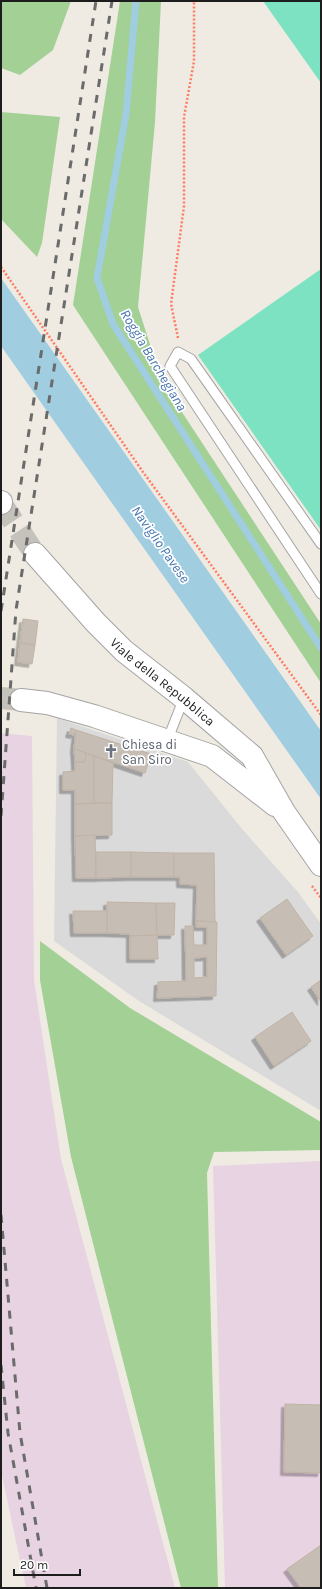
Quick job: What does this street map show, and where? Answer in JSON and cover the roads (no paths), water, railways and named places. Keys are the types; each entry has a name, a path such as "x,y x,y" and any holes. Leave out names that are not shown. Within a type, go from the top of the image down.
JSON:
{"street":[{"name":"Viale della Repubblica","path":"35,554 62,586 124,651 184,698 252,756 284,812 321,865"},
{"name":"Viale della Repubblica","path":"21,700 47,703 94,716 212,756 284,812"}],"lane":[{"path":"321,544 191,359 178,352 170,366 321,594"},
{"path":"166,741 184,698"}],"water":[{"name":"Naviglio Pavese","path":"1,278 321,731 321,799 1,346"}],"waterway":[{"name":"Roggia Barchegiana","path":"136,1 126,114 97,278 113,324 321,648"}],"tunnel":[{"path":"1,503 35,554"},
{"path":"1,698 21,700"}],"railway":[{"path":"1,611 96,1"},
{"path":"1,816 16,610 112,1"},
{"path":"1,1215 20,1433 47,1588"},
{"path":"1,1365 8,1433 36,1588"}],"place":[{"name":"Chiesa di San Siro","path":"111,751"}]}
